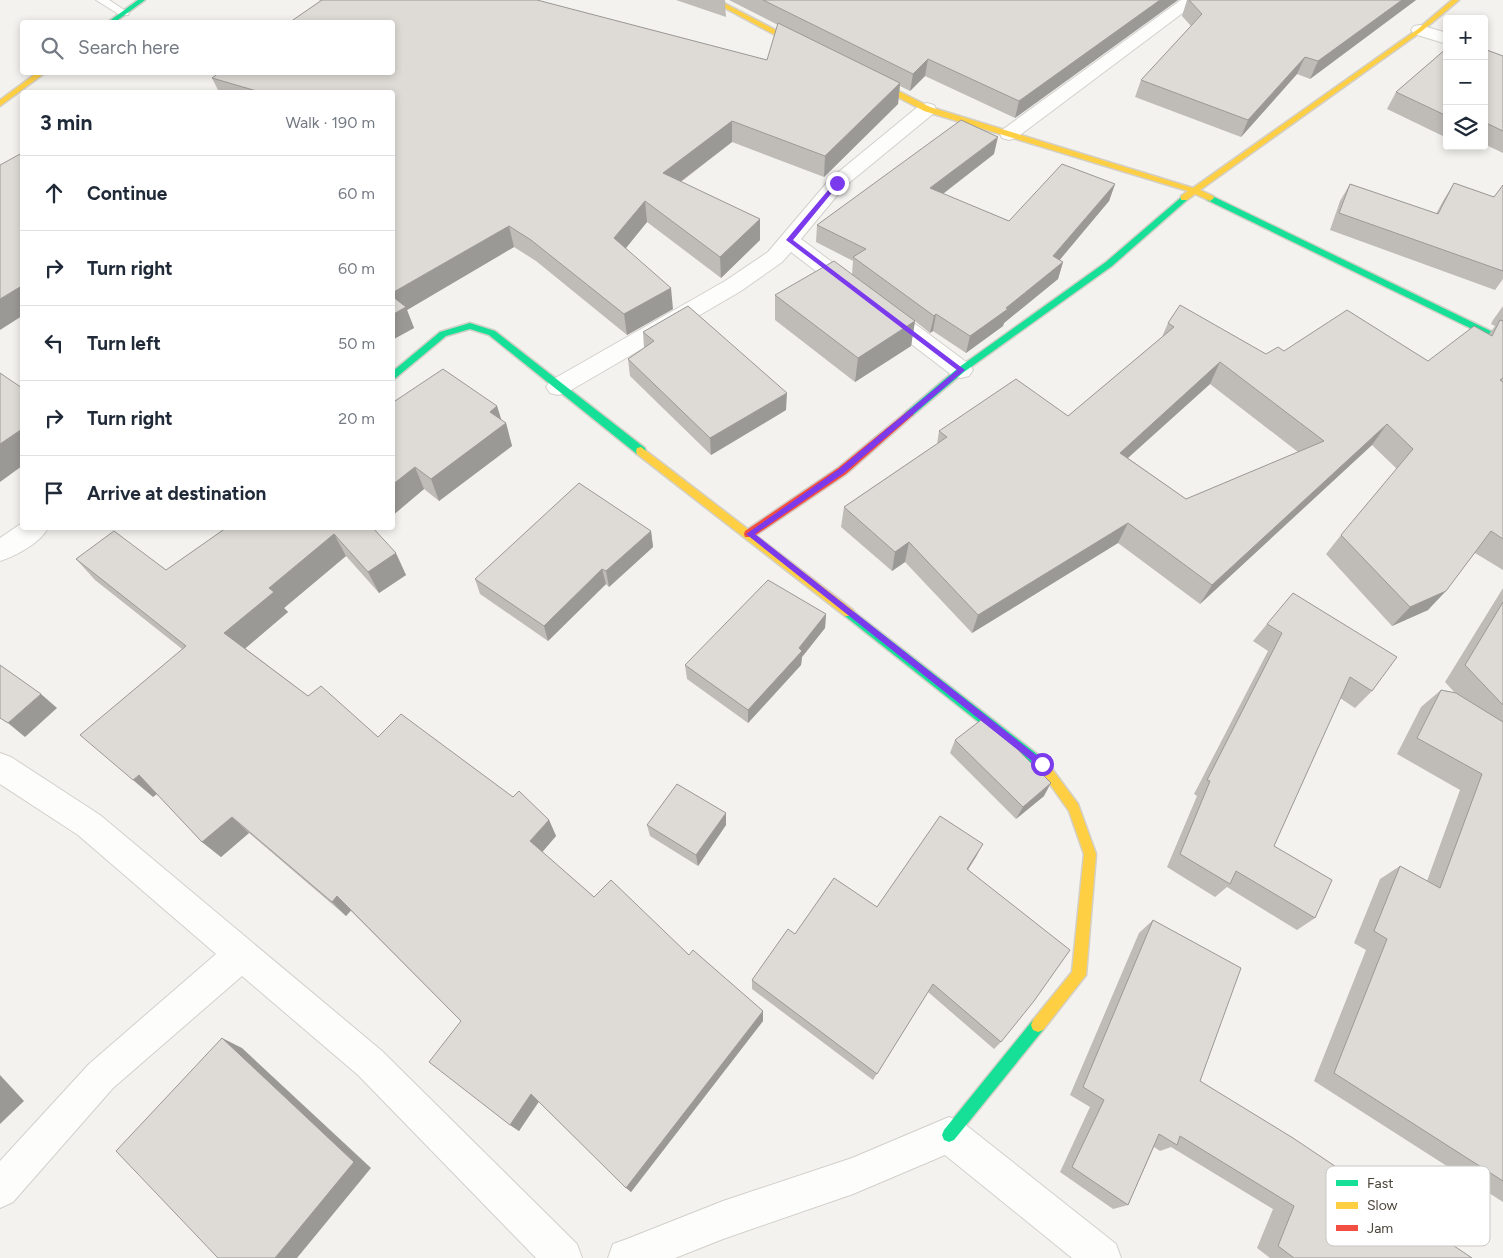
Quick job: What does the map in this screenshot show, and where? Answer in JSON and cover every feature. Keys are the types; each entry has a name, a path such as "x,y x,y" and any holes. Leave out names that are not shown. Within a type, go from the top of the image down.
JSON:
{"main road":[{"path":"114,20 142,0"},
{"path":"713,0 738,15 824,58"},
{"path":"750,534 842,471 961,370 1109,264 1193,190 1420,30 1456,0"},
{"path":"858,74 927,109 1193,190 1503,341"},
{"path":"0,104 39,75"},
{"path":"395,375 443,334 470,326 492,333 558,387 750,534 1042,764 1074,808 1090,854 1079,975 949,1135"}],"street":[{"path":"1009,134 1192,0"},
{"path":"1420,30 1443,38"},
{"path":"558,387 732,286 775,257 837,183 927,109"},
{"path":"789,240 961,370"},
{"path":"0,551 32,530"},
{"path":"0,768 89,825 370,1063 563,1258"},
{"path":"0,1189 101,1076 242,954"},
{"path":"627,1258 723,1220 853,1176 949,1135 1102,1258"}],"lane":[{"path":"101,0 124,13"}],"building":[{"path":"322,0 537,0 767,60 778,23 900,83 825,156 732,121 663,173 760,219 720,257 645,201 614,238 671,288 624,314 531,240 509,226 395,291 395,90 253,90 212,78 216,75 395,75 395,20 293,20"},
{"path":"763,0 1160,0 1019,101 928,59 913,74"},
{"path":"1189,0 1402,0 1318,61 1305,57 1248,120 1141,80 1202,14"},
{"path":"1488,50 1503,56 1503,131 1488,124"},
{"path":"1443,51 1443,114 1396,92"},
{"path":"961,120 998,137 930,188 1009,221 1062,164 1115,184 1053,256 1063,262 1006,308 1008,309 970,336 936,314 934,316 853,257 866,249 817,225"},
{"path":"20,154 20,287 0,299 0,165"},
{"path":"1454,183 1494,197 1503,185 1503,271 1339,213 1350,184 1438,214"},
{"path":"834,261 915,321 858,358 775,295"},
{"path":"395,298 406,307 395,313"},
{"path":"1180,305 1266,354 1278,347 1284,351 1347,310 1428,361 1474,326 1492,336 1500,320 1503,321 1503,378 1500,380 1503,382 1503,539 1491,531 1446,591 1410,607 1341,535 1413,449 1387,424 1212,585 1128,523 978,615 909,542 895,552 844,507 947,437 939,431 1016,379 1068,416 1174,327 1168,323","holes":["1220,362 1324,441 1186,499 1120,453"]},
{"path":"688,306 787,393 710,438 628,359 654,341 643,332"},
{"path":"443,369 497,406 490,412 506,423 431,479 415,467 395,483 395,401"},
{"path":"0,373 20,387 20,430 0,444"},
{"path":"579,483 651,531 606,571 602,569 544,626 475,579"},
{"path":"223,530 375,530 396,553 368,572 334,534 269,588 274,592 224,633 308,696 321,686 378,737 401,714 513,797 519,791 549,820 530,841 594,897 611,880 689,955 693,950 763,1011 626,1188 531,1094 510,1125 429,1062 461,1021 337,896 332,902 232,817 202,842 139,775 133,780 80,735 186,646 76,559 114,531 166,570"},
{"path":"768,580 826,614 799,648 802,651 748,710 685,665"},
{"path":"1293,593 1397,657 1372,691 1350,677 1274,846 1332,880 1315,918 1236,871 1230,884 1180,854 1210,781 1207,780 1282,633 1267,624"},
{"path":"1503,602 1503,705 1465,665"},
{"path":"0,665 41,694 8,723 0,718"},
{"path":"1441,690 1456,693 1503,722 1503,1181 1490,1173 1490,1166 1480,1166 1334,1073 1387,939 1374,931 1400,866 1440,888 1482,774 1417,738"},
{"path":"981,720 1016,748 1051,783 1023,807 955,740"},
{"path":"677,784 726,813 696,855 647,825"},
{"path":"940,816 983,844 967,869 1070,950 1034,1001 1001,1042 933,984 877,1074 752,980 788,929 795,934 834,878 877,907"},
{"path":"1153,920 1241,968 1200,1081 1335,1166 1326,1166 1326,1246 1454,1246 1472,1258 1294,1258 1278,1246 1294,1206 1180,1136 1177,1145 1159,1134 1128,1205 1072,1167 1104,1100 1083,1087"},
{"path":"222,1038 354,1162 275,1258 218,1258 116,1151"}],"traffic: fast":[{"path":"114,20 142,0"},
{"path":"909,414 961,370 1109,264 1184,198"},
{"path":"1210,198 1503,341"},
{"path":"395,375 443,334 470,326 492,333 641,451"},
{"path":"849,613 1042,765 1048,773"},
{"path":"949,1135 1038,1025"}],"traffic: slow":[{"path":"713,0 810,50"},
{"path":"1184,198 1420,30 1456,0"},
{"path":"0,104 39,75"},
{"path":"866,78 927,109 1193,190 1210,198"},
{"path":"641,451 849,613"},
{"path":"1038,1025 1079,975 1090,854 1074,808 1048,773"}],"traffic: jam":[{"path":"749,534 842,471 909,414"}],"route":[{"path":"837,183 789,240 961,370 842,471 750,534 1042,764"}]}
